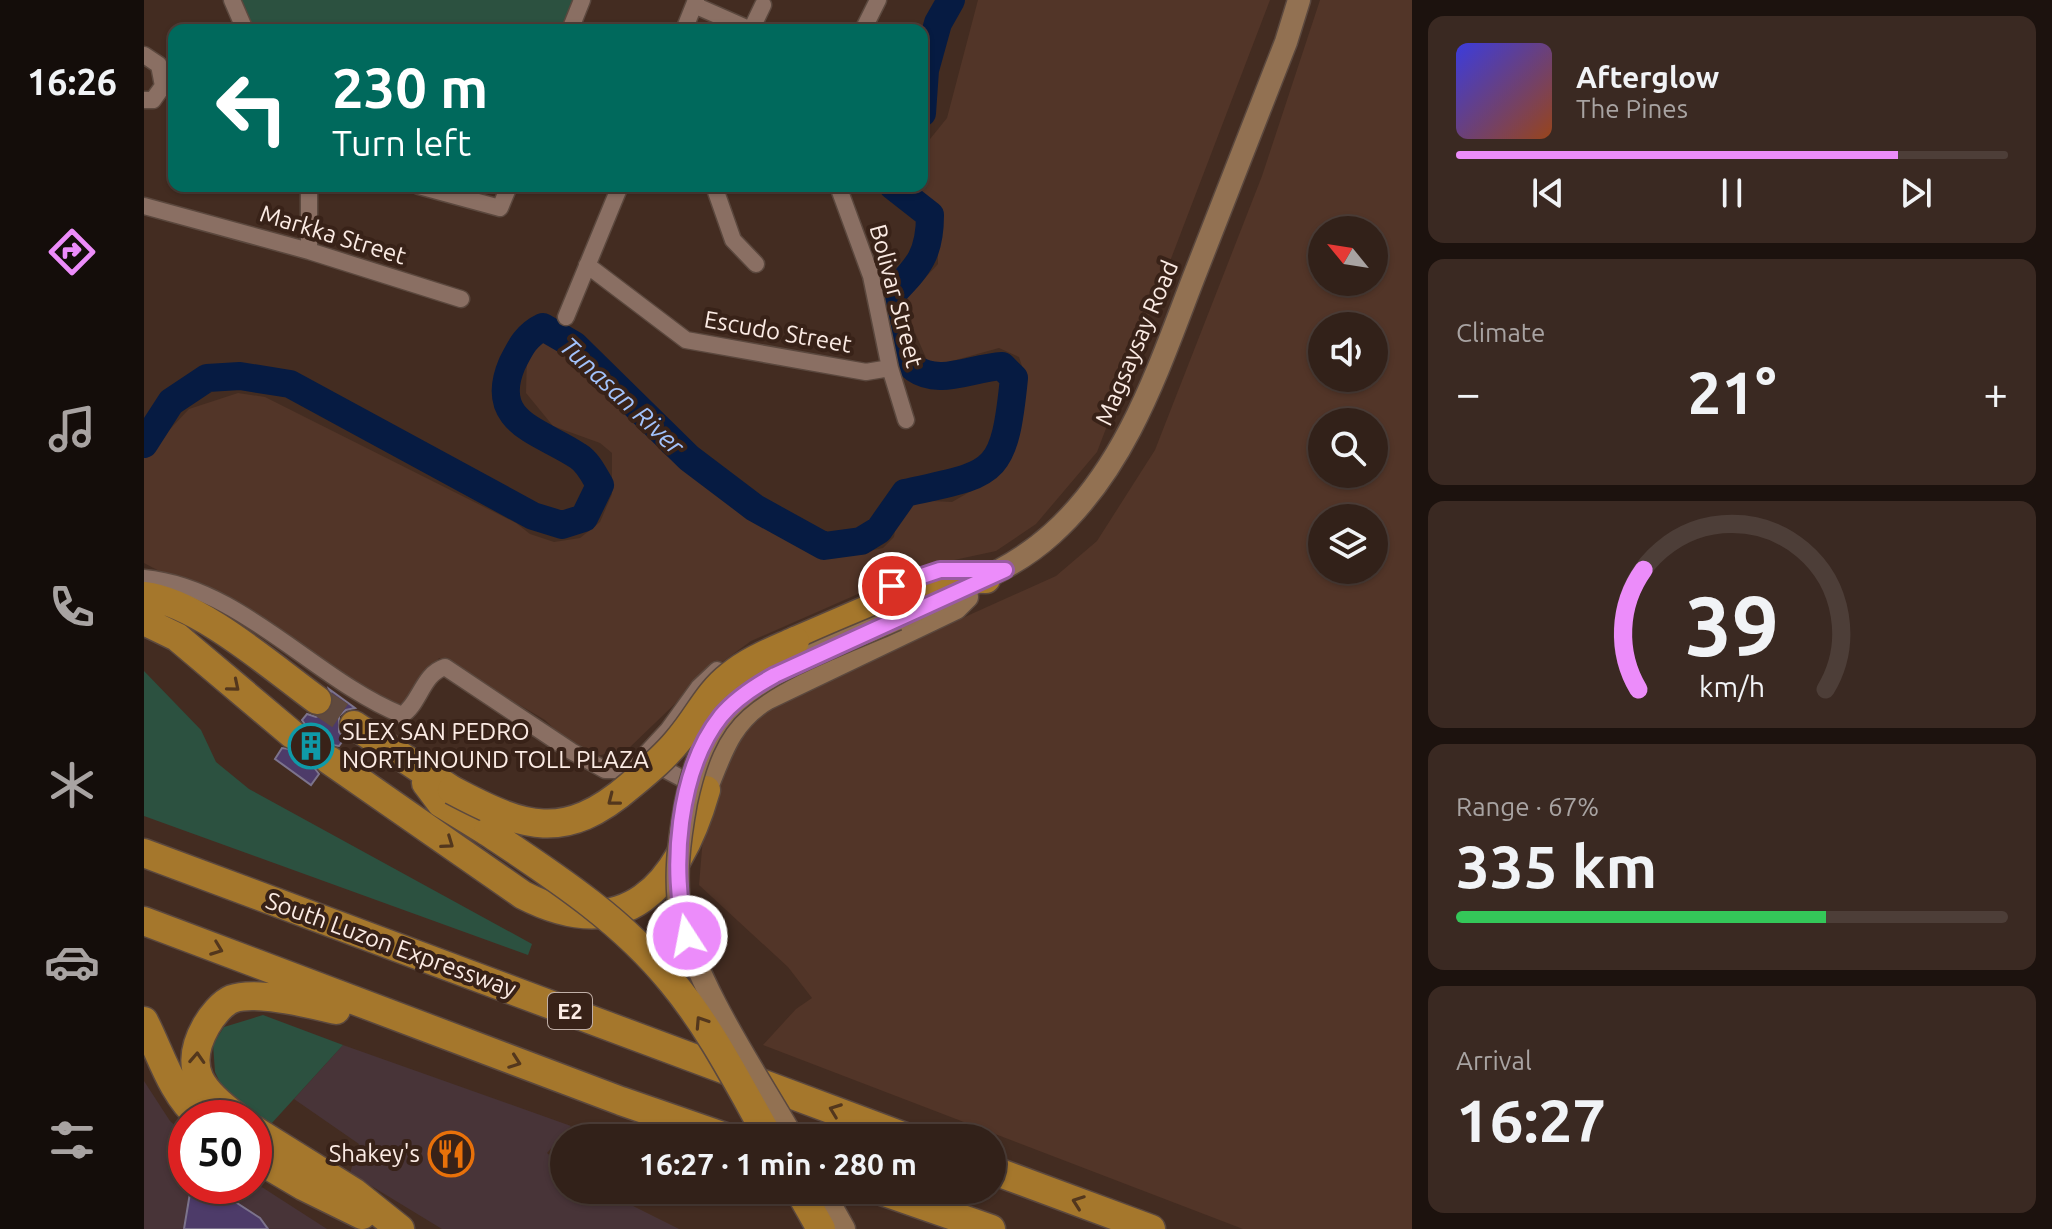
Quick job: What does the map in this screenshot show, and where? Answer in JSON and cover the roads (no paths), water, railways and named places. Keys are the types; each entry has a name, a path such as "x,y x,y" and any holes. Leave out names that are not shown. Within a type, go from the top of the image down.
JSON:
{"highway":[{"path":"354,725 452,790 493,810 533,823 565,823 611,803 670,750 730,675 760,657 941,578 996,574"},
{"path":"144,596 170,601 195,613 317,700"},
{"path":"144,621 177,637 292,734"},
{"path":"329,760 523,895 556,910 583,913 624,908 638,903 660,885 687,846 706,790"},
{"path":"410,763 441,803 595,906 657,964 693,1008 761,1124"},
{"path":"144,841 232,885"},
{"name":"South Luzon Expressway","path":"144,853 871,1124"},
{"path":"144,921 690,1124"},
{"path":"215,1100 196,1075 195,1053 209,1020 231,1000 296,1001 442,1034"},
{"path":"144,1021 168,1076 184,1100"},
{"path":"272,1141 316,1167 400,1229"},
{"path":"272,1168 390,1229"},
{"path":"1006,1175 1151,1229"},
{"path":"807,1204 821,1229"},
{"path":"919,1204 991,1229"}],"main road":[{"name":"Magsaysay Road","path":"785,1124 715,999 681,915 677,872 689,790 708,735 734,702 775,675 996,574 1052,534 1080,505 1136,420 1286,42 1299,0"},
{"path":"706,790 728,736 748,711 768,698 956,608 996,574"},
{"path":"830,1204 844,1229"}],"street":[{"path":"232,0 242,24"},
{"path":"572,24 582,0"},
{"path":"866,24 878,0"},
{"path":"686,24 695,3 739,24"},
{"path":"754,24 763,5"},
{"path":"144,55 159,65 163,86 153,100 144,100"},
{"path":"309,192 309,251"},
{"path":"441,192 500,208 507,192"},
{"path":"566,317 617,192"},
{"path":"716,192 733,240 756,264"},
{"name":"Bolivar Street","path":"840,192 871,276 890,368 906,420"},
{"name":"Markka Street","path":"144,206 309,251 461,299"},
{"name":"Escudo Street","path":"587,265 686,340 866,372 890,368"},
{"path":"144,578 175,583 204,595 278,639 376,705 402,715 411,710 424,685 439,668 445,667 589,763 605,770 623,770 643,757 668,730 699,687 745,649 912,577 967,568 996,574"},
{"path":"643,757 671,775 706,790"}],"waterway":[{"name":"Tunasan River","path":"928,59 938,23 951,0"},
{"name":"Tunasan River","path":"144,444 171,402 207,378 240,376 290,384 533,516 562,525 584,518 600,485 582,459 522,423 507,400 506,384 512,364 528,338 543,327 574,345 689,458 755,508 824,546 861,541 879,530 905,493 959,481 990,466 999,453 1005,435 1014,378 1002,366 946,376 925,374 905,358 896,334 893,293 910,275 925,250 930,215 901,192"}],"tunnel":[{"path":"317,700 354,725"},
{"path":"292,734 329,760"}],"place":[{"name":"SLEX SAN PEDRO NORTHNOUND TOLL PLAZA","path":"311,746"},
{"name":"Shakey's","path":"451,1154"}]}
